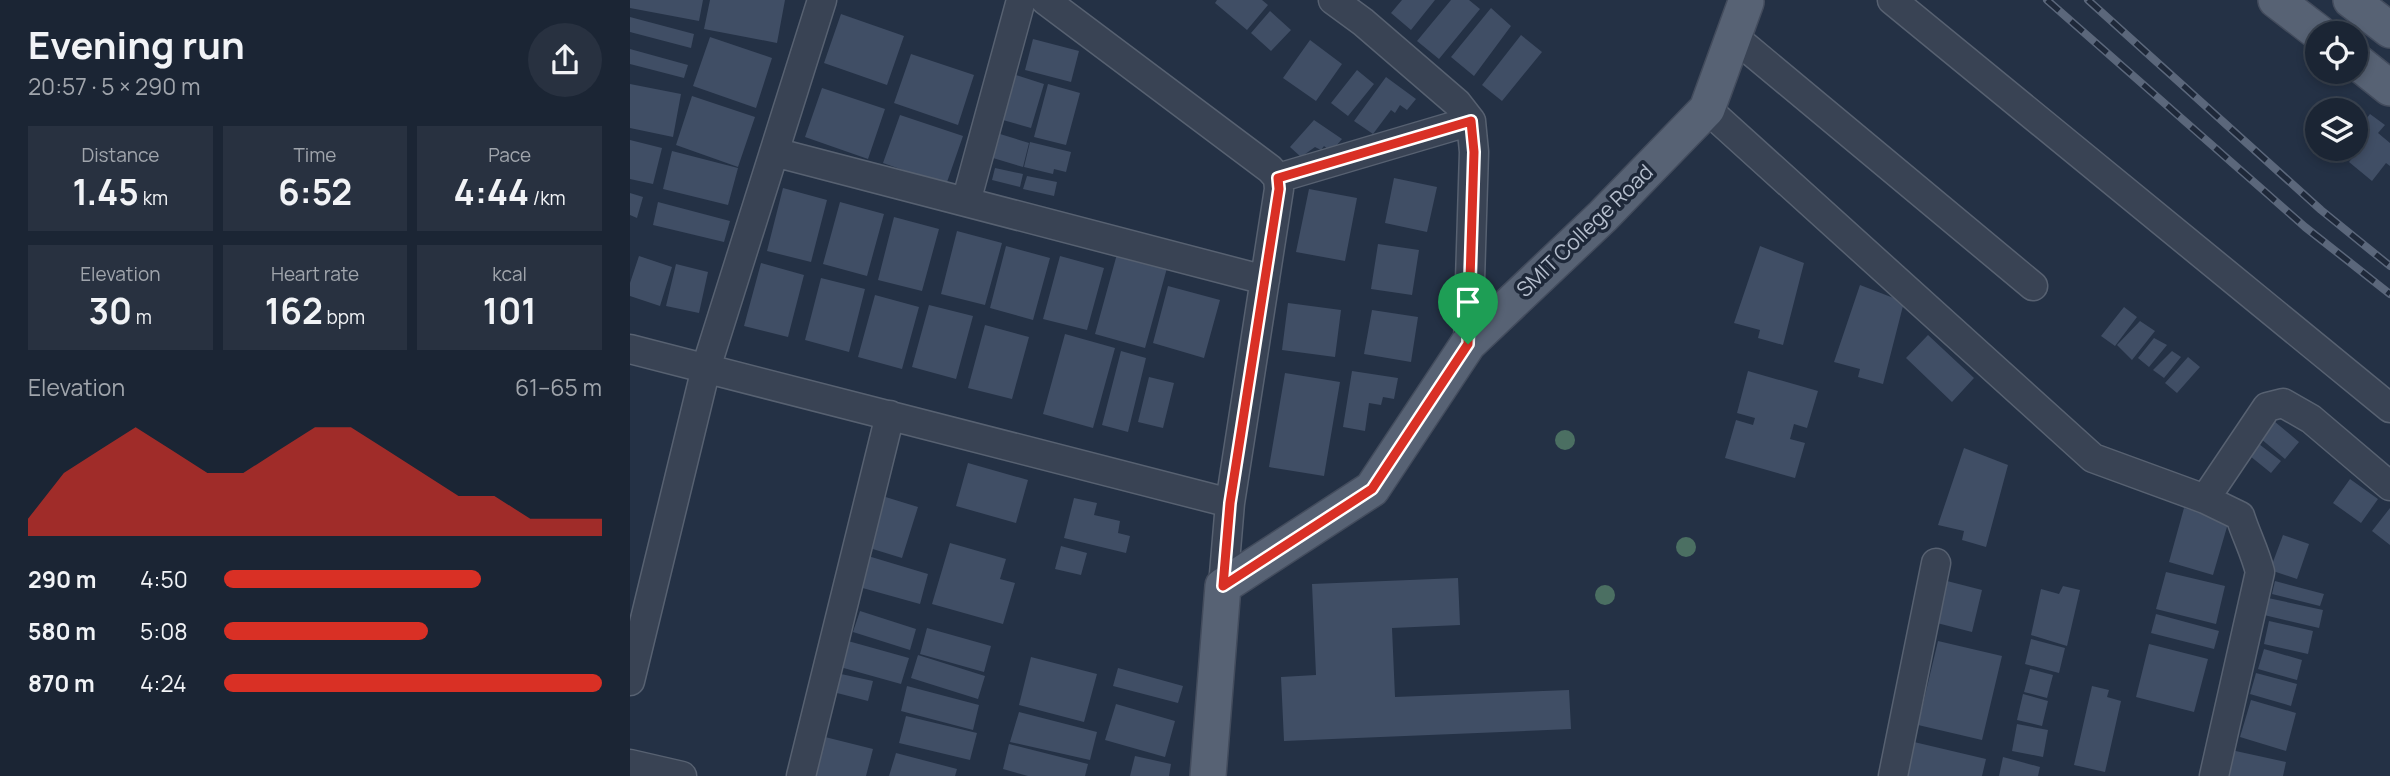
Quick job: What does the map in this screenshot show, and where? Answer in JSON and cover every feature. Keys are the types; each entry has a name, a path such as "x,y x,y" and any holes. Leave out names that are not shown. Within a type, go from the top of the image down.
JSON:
{"main road":[{"path":"2276,0 2305,22"},
{"path":"2351,0 2390,30"},
{"name":"SMIT College Road","path":"1223,586 1372,489 1468,344 1603,216 1707,109 1749,1"},
{"path":"2368,71 2390,88"},
{"path":"1208,776 1223,586"}],"street":[{"path":"630,681 706,368 822,0"},
{"path":"966,202 1021,0"},
{"path":"1045,0 1270,169 1278,178 1279,189 1230,503 1223,586"},
{"path":"1333,0 1363,22 1457,103 1471,121 1474,152 1468,344"},
{"path":"1892,0 2390,408"},
{"path":"1734,37 2033,286"},
{"path":"1707,109 2093,458 2205,499 2240,516 2254,548 2260,572 2214,776"},
{"path":"1278,178 1471,121"},
{"path":"774,152 1265,280"},
{"path":"630,349 1230,503"},
{"path":"2205,499 2267,407 2283,403 2311,419 2390,486"},
{"path":"801,776 890,415"},
{"path":"1894,776 1936,563"},
{"path":"630,764 682,776"}],"building":[{"path":"630,0 703,0 699,21 630,8"},
{"path":"710,0 785,0 777,43 704,29"},
{"path":"1217,0 1262,0 1268,5 1247,30 1215,3"},
{"path":"1402,0 1435,0 1411,30 1391,13"},
{"path":"1451,0 1469,0 1480,9 1439,59 1417,41"},
{"path":"1491,8 1511,26 1474,76 1451,57"},
{"path":"1270,11 1291,30 1271,51 1251,33"},
{"path":"841,14 904,36 887,85 824,63"},
{"path":"630,17 694,34 691,48 630,32"},
{"path":"1521,35 1542,52 1502,101 1482,85"},
{"path":"710,37 772,58 756,108 693,86"},
{"path":"1033,39 1079,51 1071,82 1025,70"},
{"path":"1310,40 1342,64 1316,101 1283,78"},
{"path":"630,49 688,65 684,78 630,64"},
{"path":"911,54 974,75 958,125 894,103"},
{"path":"1357,70 1374,84 1348,116 1331,103"},
{"path":"1016,75 1044,84 1031,128 1003,120"},
{"path":"1386,77 1416,99 1407,110 1400,105 1395,113 1391,110 1373,134 1354,121"},
{"path":"630,84 681,94 673,137 630,128"},
{"path":"1048,84 1080,93 1066,145 1034,137"},
{"path":"822,88 885,109 868,159 805,137"},
{"path":"692,96 755,117 738,167 676,145"},
{"path":"2370,114 2385,125 2378,133 2390,143 2390,166 2386,163 2372,181 2349,162 2368,161"},
{"path":"900,115 963,136 946,185 883,163"},
{"path":"1314,120 1342,139 1331,152 1324,146 1321,150 1315,147 1301,157 1290,147"},
{"path":"1000,134 1029,143 1023,167 993,158"},
{"path":"630,140 662,148 653,184 630,179"},
{"path":"1030,142 1071,152 1066,172 1054,169 1053,174 1024,167"},
{"path":"672,151 738,168 728,205 663,189"},
{"path":"995,168 1023,174 1020,187 992,180"},
{"path":"1027,176 1057,182 1054,196 1023,189"},
{"path":"1394,178 1437,187 1427,232 1385,223"},
{"path":"783,188 827,200 811,262 767,251"},
{"path":"1309,189 1357,198 1345,261 1296,252"},
{"path":"630,193 643,197 637,218 630,215"},
{"path":"658,202 730,221 724,242 653,225"},
{"path":"840,202 884,214 867,276 823,264"},
{"path":"894,217 939,229 922,291 878,280"},
{"path":"957,231 1002,243 985,305 941,294"},
{"path":"1378,244 1419,250 1412,295 1371,289"},
{"path":"1006,246 1050,258 1033,320 990,308"},
{"path":"1760,246 1804,263 1783,345 1758,338 1760,330 1734,323"},
{"path":"1117,254 1167,268 1145,348 1095,334"},
{"path":"639,256 672,267 660,306 630,296 630,283"},
{"path":"1060,256 1104,268 1087,330 1043,319"},
{"path":"761,263 804,275 788,337 744,326"},
{"path":"676,264 708,272 699,313 666,306"},
{"path":"821,278 865,289 849,352 805,340"},
{"path":"1860,285 1904,302 1883,384 1858,377 1860,369 1834,362"},
{"path":"1168,286 1220,300 1204,358 1153,343"},
{"path":"875,295 919,307 902,369 858,357"},
{"path":"1288,303 1341,310 1335,357 1282,350"},
{"path":"929,305 973,316 956,379 912,367"},
{"path":"2124,307 2137,317 2115,346 2101,336"},
{"path":"1372,310 1418,317 1411,362 1364,354"},
{"path":"2140,321 2155,331 2132,360 2117,345"},
{"path":"985,325 1029,337 1012,399 968,388"},
{"path":"1065,334 1115,348 1093,428 1043,414"},
{"path":"1928,335 1974,378 1952,402 1906,358"},
{"path":"2154,338 2167,345 2149,367 2138,358"},
{"path":"1121,351 1146,358 1128,432 1102,425"},
{"path":"2172,351 2181,357 2164,378 2153,370"},
{"path":"2188,357 2200,367 2177,393 2165,383"},
{"path":"1352,371 1398,378 1394,399 1383,397 1381,405 1369,403 1365,431 1343,427"},
{"path":"1748,371 1818,391 1807,428 1794,424 1790,439 1805,443 1795,478 1725,458 1736,420 1753,425 1755,418 1737,413"},
{"path":"1285,373 1340,382 1324,476 1269,467"},
{"path":"1149,377 1174,383 1163,428 1138,422"},
{"path":"2268,416 2299,442 2285,459 2254,433"},
{"path":"2259,444 2281,461 2271,473 2250,456"},
{"path":"1964,448 2008,465 1986,547 1962,540 1964,531 1938,525"},
{"path":"968,463 1028,480 1016,523 956,506"},
{"path":"2350,479 2378,499 2361,523 2333,503"},
{"path":"879,495 918,507 902,558 863,546"},
{"path":"1074,498 1097,503 1094,515 1120,521 1118,533 1130,536 1126,553 1064,538"},
{"path":"2184,508 2229,520 2213,575 2169,562"},
{"path":"2390,508 2390,545 2372,531"},
{"path":"2283,535 2309,544 2297,579 2270,570"},
{"path":"950,543 1006,559 1000,579 1015,583 1003,624 932,604"},
{"path":"1061,546 1087,553 1081,575 1055,569"},
{"path":"868,556 928,574 920,604 859,587"},
{"path":"2166,572 2225,586 2216,624 2156,609"},
{"path":"1458,578 1460,625 1392,628 1395,697 1569,690 1571,729 1284,741 1281,677 1316,675 1312,584"},
{"path":"1947,581 1982,590 1972,632 1937,623"},
{"path":"2275,581 2324,594 2320,606 2272,594"},
{"path":"2063,586 2080,590 2067,646 2031,635 2041,589 2059,594"},
{"path":"2268,598 2323,610 2319,628 2264,615"},
{"path":"860,611 916,629 910,650 853,632"},
{"path":"2156,614 2219,631 2214,649 2151,633"},
{"path":"2269,621 2313,631 2308,654 2264,644"},
{"path":"927,628 991,646 984,672 920,654"},
{"path":"2031,639 2065,648 2059,673 2025,664"},
{"path":"848,641 909,658 901,684 840,667"},
{"path":"1938,641 2002,656 1982,740 1918,725"},
{"path":"2149,644 2208,659 2194,712 2136,697"},
{"path":"2264,649 2302,660 2297,680 2258,669"},
{"path":"918,655 985,676 978,699 911,678"},
{"path":"1031,657 1097,674 1084,722 1019,705"},
{"path":"1118,668 1183,686 1178,703 1113,686"},
{"path":"2030,669 2053,675 2047,698 2024,692"},
{"path":"2256,673 2297,684 2291,706 2250,694"},
{"path":"841,674 873,681 868,701 837,693"},
{"path":"907,686 979,705 973,730 901,711"},
{"path":"2092,686 2109,690 2107,697 2121,701 2105,772 2074,765"},
{"path":"2023,694 2048,701 2042,726 2017,720"},
{"path":"2251,700 2296,713 2286,751 2240,737"},
{"path":"1116,704 1175,721 1165,757 1105,740"},
{"path":"1019,712 1097,732 1090,760 1010,742"},
{"path":"906,716 977,733 970,760 899,743"},
{"path":"2017,724 2048,730 2043,757 2012,751"},
{"path":"821,736 873,749 866,776 811,776"},
{"path":"1914,742 1986,759 1982,776 1907,776"},
{"path":"1009,744 1088,764 1085,776 1028,776 1003,769"},
{"path":"2231,750 2286,762 2283,776 2226,776"},
{"path":"896,753 957,769 955,776 889,776"},
{"path":"1135,756 1171,764 1169,776 1130,776"},
{"path":"2003,757 2040,767 2038,776 1999,776"}],"railway":[{"path":"2047,0 2305,227 2390,294"},
{"path":"2088,0 2321,210 2390,266"}],"route":[{"path":"1471,121 1474,152 1468,344 1372,489 1223,586 1230,503 1279,189 1278,178 1471,121"}]}
